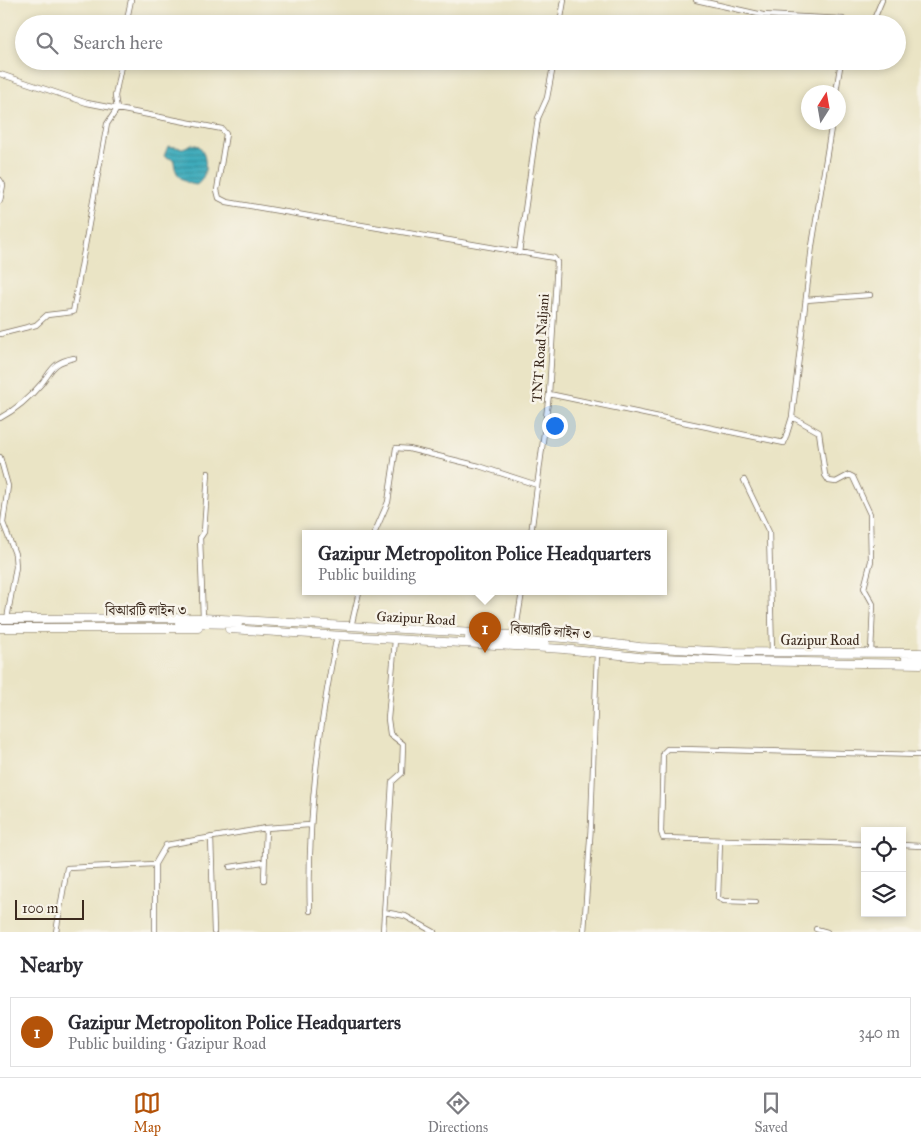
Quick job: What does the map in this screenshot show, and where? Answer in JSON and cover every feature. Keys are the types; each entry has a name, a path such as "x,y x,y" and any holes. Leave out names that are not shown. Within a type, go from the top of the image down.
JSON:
{"main road":[{"name":"Gazipur Road","path":"2,620 203,618 514,635 640,647 772,653 921,653"},
{"name":"বিআরটি লাইন ৩","path":"2,620 237,624 563,643 659,653 806,658 921,658"},
{"name":"Gazipur Road","path":"0,628 218,628 597,652 639,657 737,661 921,664"}],"street":[{"path":"128,15 131,0"},
{"path":"562,15 564,0"},
{"path":"696,0 763,15"},
{"path":"876,15 882,0"},
{"path":"0,334 36,325 47,315 74,312 107,124 117,110 115,96 120,70"},
{"path":"0,74 87,103 222,129 226,134 216,190 219,198 226,202 519,253 538,118 547,98 552,70"},
{"path":"837,85 840,70"},
{"path":"549,394 784,443 792,417 806,300 831,130"},
{"path":"0,180 3,185 0,201"},
{"name":"TNT Road Naljani","path":"519,253 554,258 557,262 549,394 531,530"},
{"path":"806,300 870,296"},
{"path":"0,418 10,413 35,390 51,368 64,360 74,358"},
{"path":"792,417 819,432 825,475 829,481 836,482 849,476 853,477 870,514 871,561 864,588 873,604 871,653"},
{"path":"376,530 388,502 396,448 409,448 479,466 537,485"},
{"path":"0,457 8,486 3,523 16,554 16,567 2,620"},
{"path":"203,618 200,538 204,532 208,473"},
{"path":"744,480 769,532 772,653"},
{"path":"351,627 358,595"},
{"path":"514,635 521,595"},
{"path":"310,911 308,864 310,825 323,704 337,635"},
{"path":"383,932 392,782 402,773 403,744 390,734 388,719 395,640"},
{"path":"584,932 591,824 597,652"},
{"path":"861,844 666,839 661,836 664,750 921,754"},
{"path":"154,932 155,864 168,844 266,828 310,825"},
{"path":"264,880 263,862 266,828"},
{"path":"210,837 214,932"},
{"path":"720,841 718,898 724,901 756,902"},
{"path":"906,845 921,846"},
{"path":"230,867 263,862"},
{"path":"56,932 67,868 155,864"},
{"path":"384,912 405,916 434,932"},
{"path":"816,929 827,932"}],"water":[{"path":"192,144 199,146 205,161 203,178 196,185 183,180 175,170 174,160 164,156 168,146 183,148"}],"place":[{"name":"Gazipur Metropoliton Police Headquarters","path":"485,653"}]}
